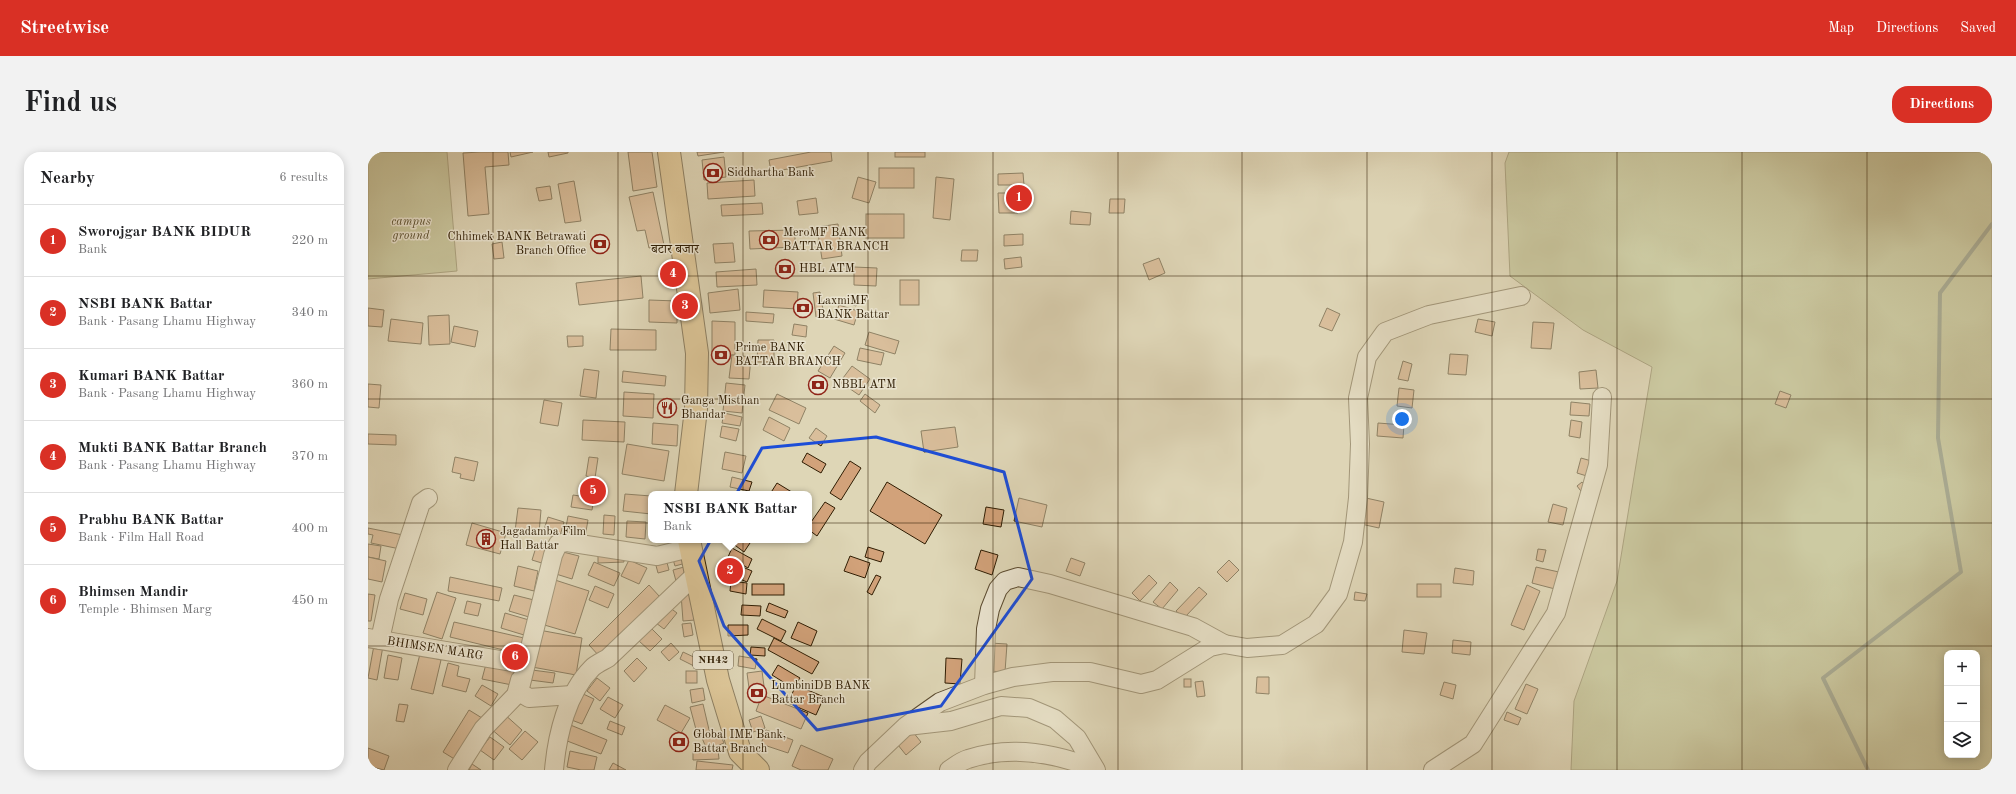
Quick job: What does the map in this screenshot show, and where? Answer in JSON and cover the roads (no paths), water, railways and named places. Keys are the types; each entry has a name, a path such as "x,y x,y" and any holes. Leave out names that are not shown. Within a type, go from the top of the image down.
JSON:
{"main road":[{"path":"669,152 697,353 696,409 686,491"},
{"name":"NH42","path":"690,544 695,575 718,680 740,752 758,770"}],"street":[{"path":"984,685 986,629 990,609 998,589 1005,581 1018,577 1050,584 1193,627 1224,644 1247,648 1282,645 1316,624 1338,594 1353,542 1358,498 1360,444 1358,398 1367,357 1385,332 1429,315 1521,296"},
{"path":"1433,770 1473,744 1556,613 1598,465 1602,397"},
{"path":"374,639 390,599 421,503 428,498"},
{"path":"457,770 483,728 516,695 553,555 558,544 567,542 657,556 690,544"},
{"path":"554,770 556,749 572,695 593,667 608,658 695,575"},
{"name":"BHIMSEN MARG","path":"374,639 525,664"},
{"path":"863,770 868,762 906,726 940,702 984,685 1013,677 1052,672 1090,672 1141,684 1157,680 1210,647 1224,644"},
{"path":"525,664 519,692 530,698 572,695"},
{"path":"906,726 951,721 1001,706 1030,708 1055,719 1077,738 1095,769"},
{"path":"949,770 967,759 1004,752 1042,753 1070,759 1095,769"}],"waterway":[{"path":"1868,770 1823,678 1961,572 1938,438 1940,293 1992,224"}],"place":[{"name":"Siddhartha Bank","path":"713,173"},
{"name":"Sworojgar BANK BIDUR","path":"1019,198"},
{"name":"MeroMF BANK BATTAR BRANCH","path":"769,240"},
{"name":"Chhimek BANK Betrawati Branch Office","path":"600,244"},
{"name":"HBL ATM","path":"785,269"},
{"name":"Mukti BANK Battar Branch","path":"673,274"},
{"name":"Kumari BANK Battar","path":"685,306"},
{"name":"LaxmiMF BANK Battar","path":"803,308"},
{"name":"Prime BANK BATTAR BRANCH","path":"721,355"},
{"name":"NBBL ATM","path":"818,385"},
{"name":"Ganga Misthan Bhandar","path":"667,408"},
{"name":"Prabhu BANK Battar","path":"593,491"},
{"name":"Jagadamba Film Hall Battar","path":"486,539"},
{"name":"NSBI BANK Battar","path":"730,571"},
{"name":"Bhimsen Mandir","path":"515,657"},
{"name":"LumbiniDB BANK Battar Branch","path":"757,693"},
{"name":"Global IME Bank, Battar Branch","path":"679,742"}],"district":[{"name":"बटार बजार","path":"675,249"}],"park label":[{"name":"campus ground","path":"411,229"}]}
